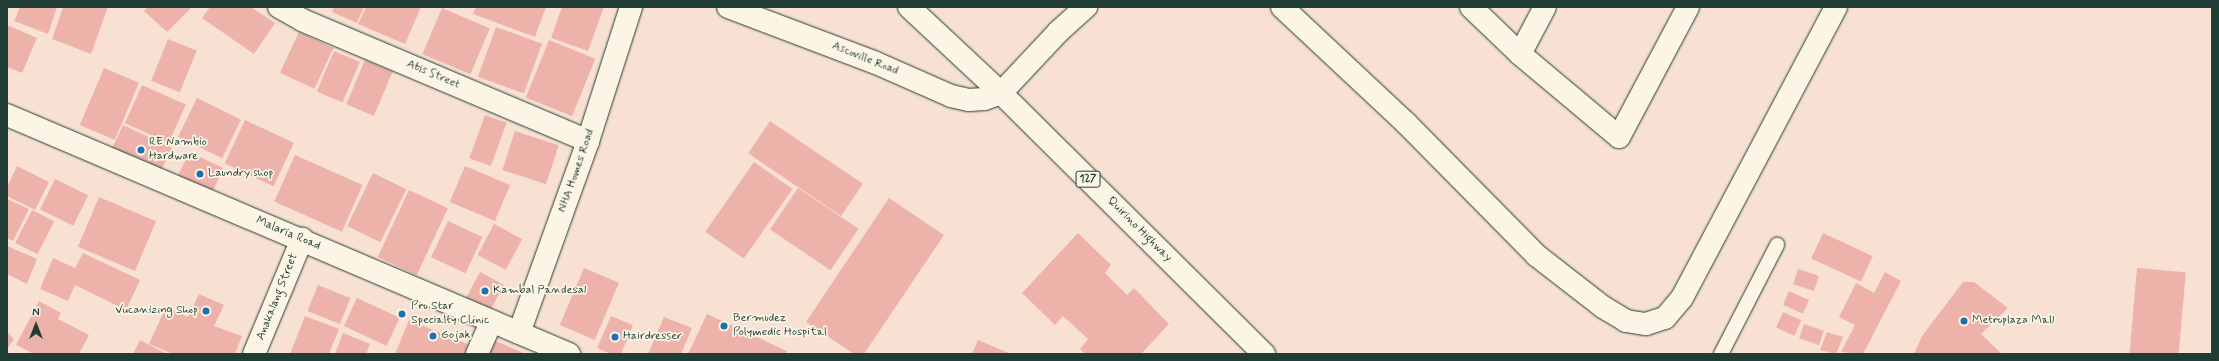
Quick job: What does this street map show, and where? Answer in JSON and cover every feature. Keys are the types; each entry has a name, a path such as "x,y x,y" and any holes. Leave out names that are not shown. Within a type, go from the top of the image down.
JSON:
{"street":[{"name":"Atis Street","path":"279,7 302,20 588,141"},
{"name":"NHA Homes Road","path":"519,333 588,141 631,7"},
{"name":"Ascoville Road","path":"728,7 876,63 951,96 976,100 1001,93"},
{"name":"Quirino Highway","path":"909,7 1001,93 1264,354"},
{"path":"1001,93 1058,32 1086,7"},
{"path":"1282,7 1406,123 1536,255 1603,307 1626,321 1646,324 1665,318 1682,298 1836,7"},
{"path":"1471,7 1520,54 1619,137 1688,7"},
{"path":"1520,54 1545,7"},
{"name":"Malaria Road","path":"9,120 302,239 491,322 569,354"},
{"name":"Anakalang Street","path":"254,354 302,239"},
{"path":"477,354 491,322"}],"lane":[{"path":"1721,354 1777,244"}],"building":[{"path":"20,7 57,7 48,34 14,21"},
{"path":"63,7 108,7 91,54 52,39"},
{"path":"148,7 192,7 167,32 144,11"},
{"path":"210,7 251,7 275,23 254,54 202,18"},
{"path":"334,7 364,7 357,23 332,12"},
{"path":"366,7 421,7 405,44 358,24"},
{"path":"476,7 546,7 535,37 473,14"},
{"path":"562,7 604,7 588,51 551,38"},
{"path":"442,8 490,28 470,74 422,54"},
{"path":"7,25 37,38 22,73 7,67"},
{"path":"496,27 542,44 524,94 478,77"},
{"path":"299,32 333,48 314,89 280,73"},
{"path":"168,39 197,51 180,92 151,81"},
{"path":"549,40 595,59 572,116 526,97"},
{"path":"334,51 360,62 343,102 317,92"},
{"path":"365,60 393,72 374,116 346,104"},
{"path":"104,68 139,83 115,140 80,125"},
{"path":"142,85 186,105 169,143 125,123"},
{"path":"197,98 241,119 222,158 178,137"},
{"path":"485,115 507,123 491,166 469,158"},
{"path":"245,120 294,143 274,186 225,164"},
{"path":"770,121 863,184 841,216 748,153"},
{"name":"RE Nambio Hardware","path":"123,125 172,148 159,176 110,153"},
{"path":"515,131 559,145 546,184 502,170"},
{"name":"Laundry shop","path":"189,152 223,168 210,196 176,180"},
{"path":"295,155 363,185 342,232 274,202"},
{"path":"754,162 793,189 744,259 705,232"},
{"path":"17,166 49,182 35,210 7,196 7,187"},
{"path":"465,166 510,185 495,221 450,202"},
{"path":"373,173 406,189 380,242 347,226"},
{"path":"55,179 88,195 73,226 40,210"},
{"path":"798,188 859,229 831,270 770,229"},
{"path":"409,190 448,208 417,275 378,257"},
{"path":"99,197 156,221 135,271 78,247"},
{"path":"889,198 944,235 864,354 854,354 806,322"},
{"path":"7,199 29,209 13,241 7,238"},
{"path":"32,210 54,221 37,254 15,243"},
{"path":"448,221 482,237 466,273 431,257"},
{"path":"494,224 522,239 506,270 478,255"},
{"path":"1078,233 1111,265 1105,273 1127,295 1134,288 1169,324 1141,354 1085,354 1080,349 1088,339 1063,316 1055,325 1022,293"},
{"path":"1823,233 1873,256 1861,282 1811,258"},
{"path":"7,246 37,259 27,284 7,274"},
{"path":"83,253 140,280 126,310 75,285 68,301 40,289 53,258 75,268"},
{"path":"584,268 619,283 595,340 560,325"},
{"path":"2137,268 2186,272 2179,354 2130,354"},
{"path":"1798,269 1819,276 1814,291 1793,284"},
{"name":"Kambal Pandesal","path":"480,272 504,285 490,311 466,298"},
{"path":"1885,272 1901,281 1863,354 1841,352 1855,325 1839,317 1856,283 1874,293"},
{"name":"Metroplaza Mall","path":"1963,282 1974,282 2008,308 1981,334 2002,354 1914,354 1922,336"},
{"path":"318,285 350,298 340,324 308,311"},
{"path":"1789,291 1809,300 1803,314 1783,305"},
{"path":"199,294 224,305 214,326 242,336 235,354 173,354 149,344 166,307 188,317"},
{"path":"357,298 400,318 386,346 344,326"},
{"path":"39,301 61,313 58,319 89,335 79,354 34,354 16,345"},
{"path":"1783,312 1801,320 1794,336 1776,328"},
{"name":"Bermudez Polymedic Hospital","path":"707,314 787,351 786,354 688,354"},
{"path":"305,316 339,329 329,354 290,354"},
{"name":"Hairdresser","path":"611,316 633,325 621,354 611,354 597,348"},
{"path":"664,317 692,328 681,354 648,354"},
{"path":"409,320 472,346 468,354 395,354"},
{"path":"1804,324 1824,331 1819,345 1799,338"},
{"path":"7,332 14,339 7,349"},
{"path":"1827,332 1843,337 1836,354 1820,350"},
{"path":"343,333 370,344 366,354 335,354"},
{"path":"140,340 165,353 133,354"},
{"path":"493,340 526,354 488,354"},
{"path":"978,340 1011,354 972,354"}],"place":[{"name":"RE Nambio Hardware","path":"141,150"},
{"name":"Laundry shop","path":"200,174"},
{"name":"Kambal Pandesal","path":"485,291"},
{"name":"Vucanizing Shop","path":"206,311"},
{"name":"Pro Star Specialty Clinic","path":"402,314"},
{"name":"Metroplaza Mall","path":"1964,321"},
{"name":"Bermudez Polymedic Hospital","path":"724,326"},
{"name":"Gojak","path":"433,336"},
{"name":"Hairdresser","path":"615,337"}]}
